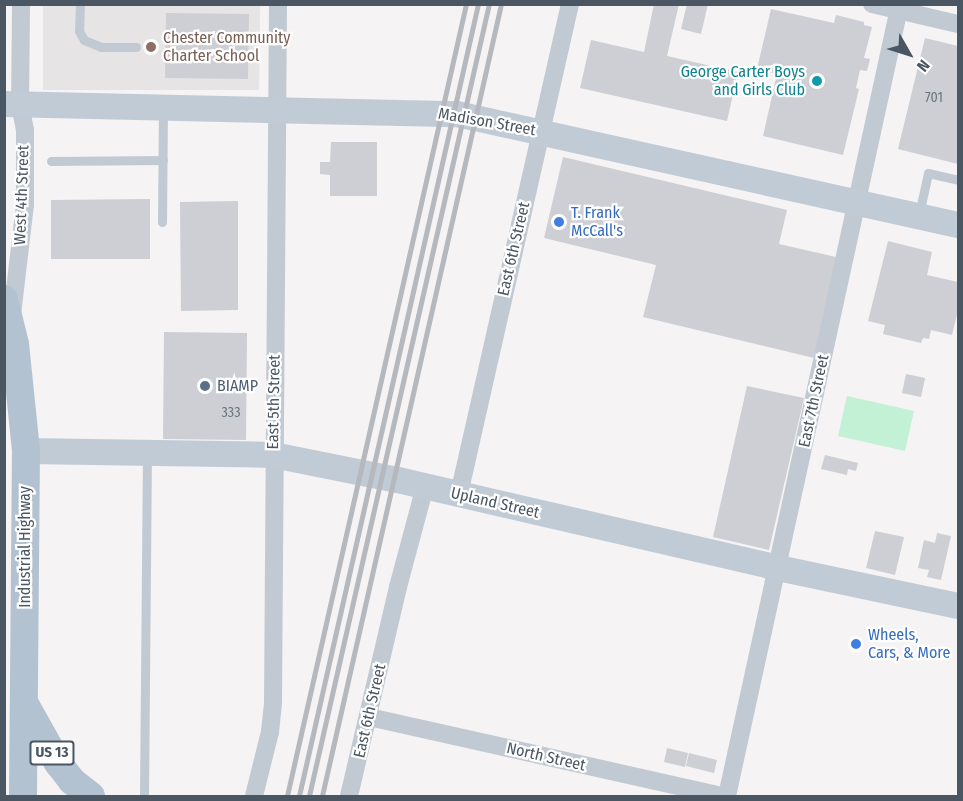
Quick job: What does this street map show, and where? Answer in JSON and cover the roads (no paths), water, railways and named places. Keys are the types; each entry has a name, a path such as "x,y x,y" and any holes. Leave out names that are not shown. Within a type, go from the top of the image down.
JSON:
{"main road":[{"name":"Industrial Highway","path":"8,311 26,451 23,796"},
{"name":"US 13","path":"24,702 58,763 72,781 91,796"}],"street":[{"name":"West 4th Street","path":"8,311 25,205 25,130 12,104 21,4"},
{"name":"East 5th Street","path":"254,796 270,732 273,702 278,4"},
{"name":"East 6th Street","path":"459,494 570,4"},
{"path":"872,4 899,8 958,24"},
{"name":"East 7th Street","path":"725,796 778,568 899,8"},
{"name":"Madison Street","path":"12,104 457,114 958,225"},
{"name":"Upland Street","path":"26,451 273,455 425,486 778,568 958,606"},
{"name":"East 6th Street","path":"350,796 398,587 425,486"},
{"name":"North Street","path":"369,717 725,796"}],"lane":[{"path":"80,4 79,31 84,40 101,47 136,47"},
{"path":"162,222 163,107"},
{"path":"51,161 163,160"},
{"path":"918,216 928,173 958,180"},
{"path":"144,796 147,452"}],"railway":[{"path":"287,796 466,4"},
{"path":"299,796 478,4"},
{"path":"309,796 489,4"},
{"path":"322,796 501,4"}],"place":[{"name":"Chester Community Charter School","path":"151,47"},
{"name":"George Carter Boys and Girls Club","path":"817,81"},
{"name":"T. Frank McCall's","path":"559,222"},
{"name":"BIAMP","path":"205,386"},
{"name":"Wheels, Cars, & More","path":"856,644"}]}
